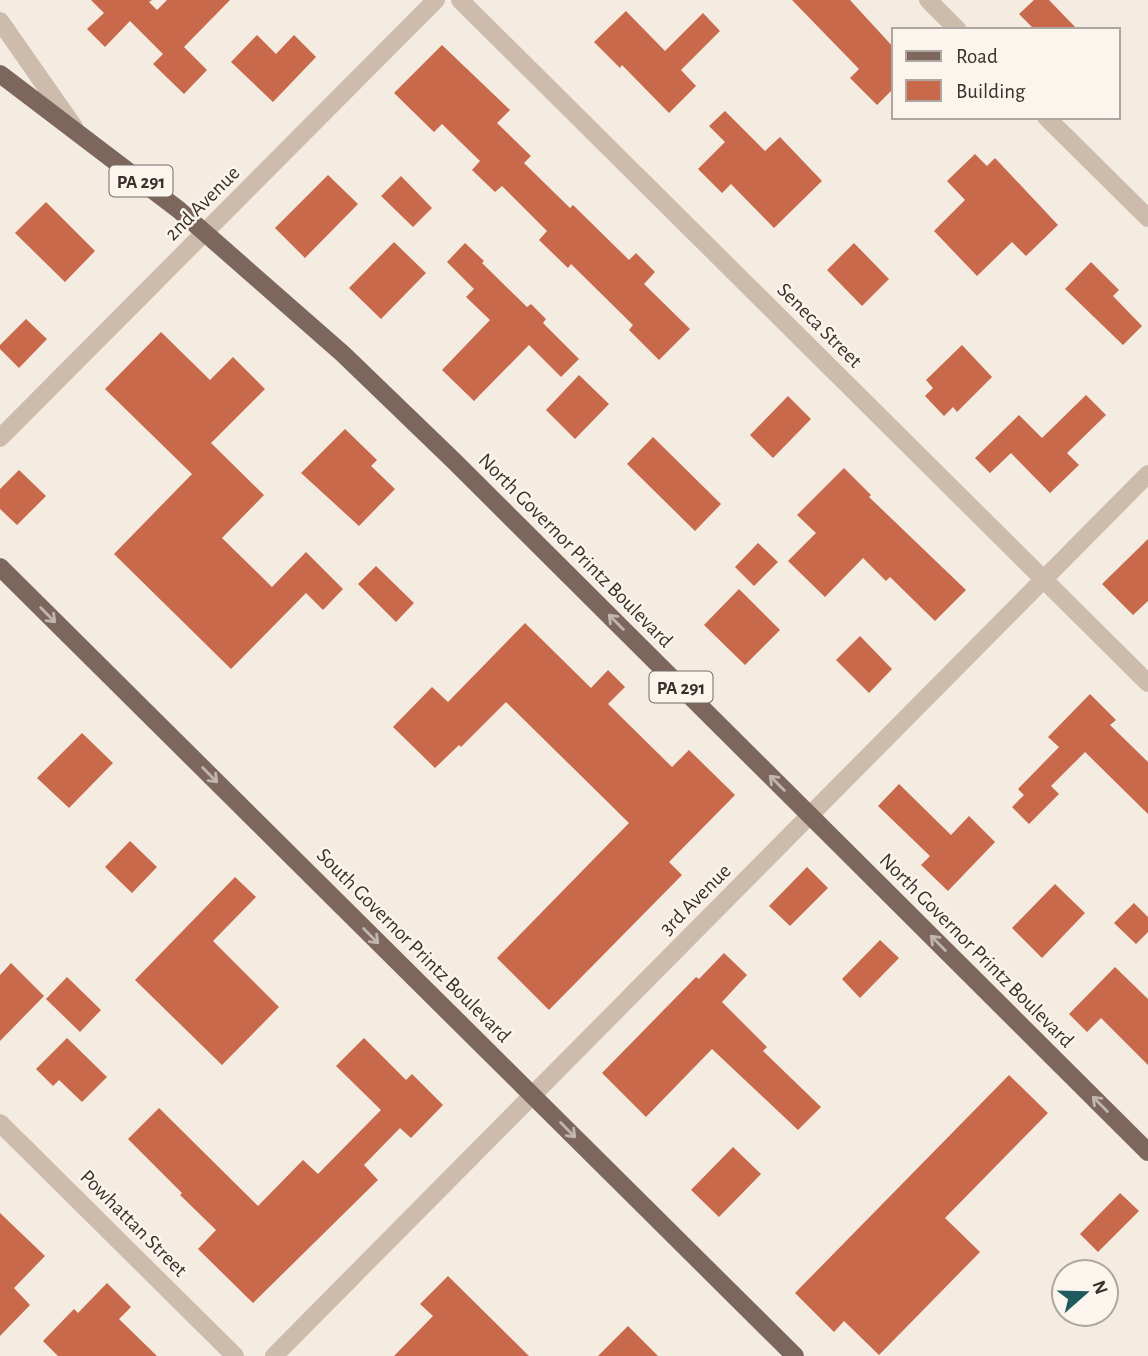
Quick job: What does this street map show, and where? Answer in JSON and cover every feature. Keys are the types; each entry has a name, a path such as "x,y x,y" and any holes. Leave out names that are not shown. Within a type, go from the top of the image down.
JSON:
{"main road":[{"name":"North Governor Printz Boulevard","path":"0,74 204,232 380,389 1148,1152"},
{"name":"South Governor Printz Boulevard","path":"0,567 795,1356"}],"street":[{"name":"2nd Avenue","path":"0,438 436,0"},
{"name":"Seneca Street","path":"460,0 1148,683"},
{"path":"928,0 956,28"},
{"path":"0,21 76,131"},
{"path":"1048,119 1148,218"},
{"name":"3rd Avenue","path":"274,1356 1148,474"},
{"name":"Powhattan Street","path":"0,1123 235,1356"}],"building":[{"path":"91,0 152,0 149,2 157,10 167,0 230,0 184,47 207,70 184,94 153,64 163,54 130,21 105,47 87,29 104,13"},
{"path":"792,0 850,0 892,46 892,90 877,105 850,78 859,69"},
{"path":"1034,0 1049,0 1076,28 1033,28 1019,14"},
{"path":"626,11 665,51 703,13 720,31 681,70 696,86 669,113 622,65 620,68 594,42"},
{"path":"257,35 276,54 294,35 316,57 273,102 231,62"},
{"path":"442,45 510,110 497,123 531,156 524,163 570,208 573,205 629,260 636,253 655,272 644,284 690,329 659,360 629,330 633,325 571,264 568,268 539,240 547,231 502,186 495,192 472,170 480,161 442,124 434,132 394,93"},
{"path":"725,111 765,151 780,137 822,181 774,228 731,184 722,193 698,169 725,142 709,126"},
{"path":"975,154 987,166 995,158 1058,225 1026,256 1012,242 977,276 934,231 965,200 947,181"},
{"path":"328,175 358,204 305,258 275,228"},
{"path":"401,176 432,208 413,227 381,196"},
{"path":"46,202 95,251 65,282 15,233"},
{"path":"394,242 426,273 381,319 349,288"},
{"path":"465,243 527,307 531,304 546,319 543,323 579,359 561,377 529,345 474,401 442,370 490,320 466,297 474,289 447,262"},
{"path":"854,243 889,279 862,306 827,270"},
{"path":"1091,262 1119,290 1113,296 1142,326 1123,345 1065,289"},
{"path":"26,319 47,339 19,368 0,349 0,345"},
{"path":"161,332 210,380 233,357 265,389 211,443 264,495 222,538 272,587 306,552 343,589 323,610 306,593 231,669 114,554 192,474 105,389"},
{"path":"962,345 992,377 957,412 953,407 944,416 925,396 933,388 926,380"},
{"path":"579,375 609,404 575,439 546,410"},
{"path":"1086,395 1106,415 1067,453 1079,465 1050,493 1011,453 990,473 975,458 1019,415 1042,438"},
{"path":"788,396 811,419 773,458 750,435"},
{"path":"345,429 377,460 371,466 395,489 359,526 301,473"},
{"path":"653,437 721,504 695,531 627,464"},
{"path":"844,468 871,495 869,497 966,590 935,621 890,577 886,581 863,558 825,597 788,561 816,533 797,515"},
{"path":"19,470 46,496 17,525 0,509 0,489"},
{"path":"1148,539 1148,601 1133,615 1102,584"},
{"path":"758,543 778,562 754,586 735,567"},
{"path":"376,566 414,603 396,622 358,584"},
{"path":"739,589 780,630 745,665 704,625"},
{"path":"525,623 591,688 608,670 625,687 608,704 672,767 689,750 735,795 669,862 682,875 549,1010 497,958 629,823 506,702 461,747 459,745 435,768 393,727 432,687 448,702"},
{"path":"860,636 892,669 869,693 836,660"},
{"path":"1090,694 1116,720 1110,725 1148,762 1148,814 1085,752 1051,786 1059,794 1029,824 1012,807 1024,795 1018,789 1059,747 1048,737"},
{"path":"82,733 113,763 69,808 37,778"},
{"path":"899,784 951,835 969,816 995,842 948,891 921,865 930,856 878,806"},
{"path":"130,841 157,867 132,893 105,867"},
{"path":"807,867 828,888 790,926 769,906"},
{"path":"235,877 256,897 213,941 279,1007 222,1065 135,980"},
{"path":"1055,884 1085,913 1042,958 1012,928"},
{"path":"1134,903 1148,917 1148,932 1136,944 1114,923"},
{"path":"880,940 899,958 860,998 842,979"},
{"path":"724,953 747,975 722,1002 767,1047 763,1051 821,1107 798,1130 712,1049 646,1117 602,1073 696,977 699,979"},
{"path":"11,963 44,996 0,1041 0,975"},
{"path":"1115,967 1148,999 1148,1065 1101,1018 1087,1032 1069,1014"},
{"path":"67,977 101,1010 80,1032 46,999"},
{"path":"67,1038 107,1077 82,1102 59,1080 53,1086 36,1069"},
{"path":"364,1038 406,1080 412,1074 443,1105 411,1138 400,1128 364,1165 378,1180 253,1303 198,1249 216,1230 128,1139 159,1108 258,1206 303,1160 318,1174 381,1110 336,1066"},
{"path":"1009,1075 1048,1113 945,1218 980,1252 879,1355 844,1321 834,1332 795,1293"},
{"path":"733,1147 761,1174 719,1217 691,1190"},
{"path":"1120,1193 1139,1211 1098,1252 1080,1234"},
{"path":"0,1213 45,1256 14,1288 30,1305 0,1336"},
{"path":"448,1276 529,1356 394,1356 433,1316 420,1304"},
{"path":"107,1283 131,1307 119,1319 157,1356 58,1356 43,1341 74,1309 78,1313"},
{"path":"628,1326 658,1356 598,1356"}]}
